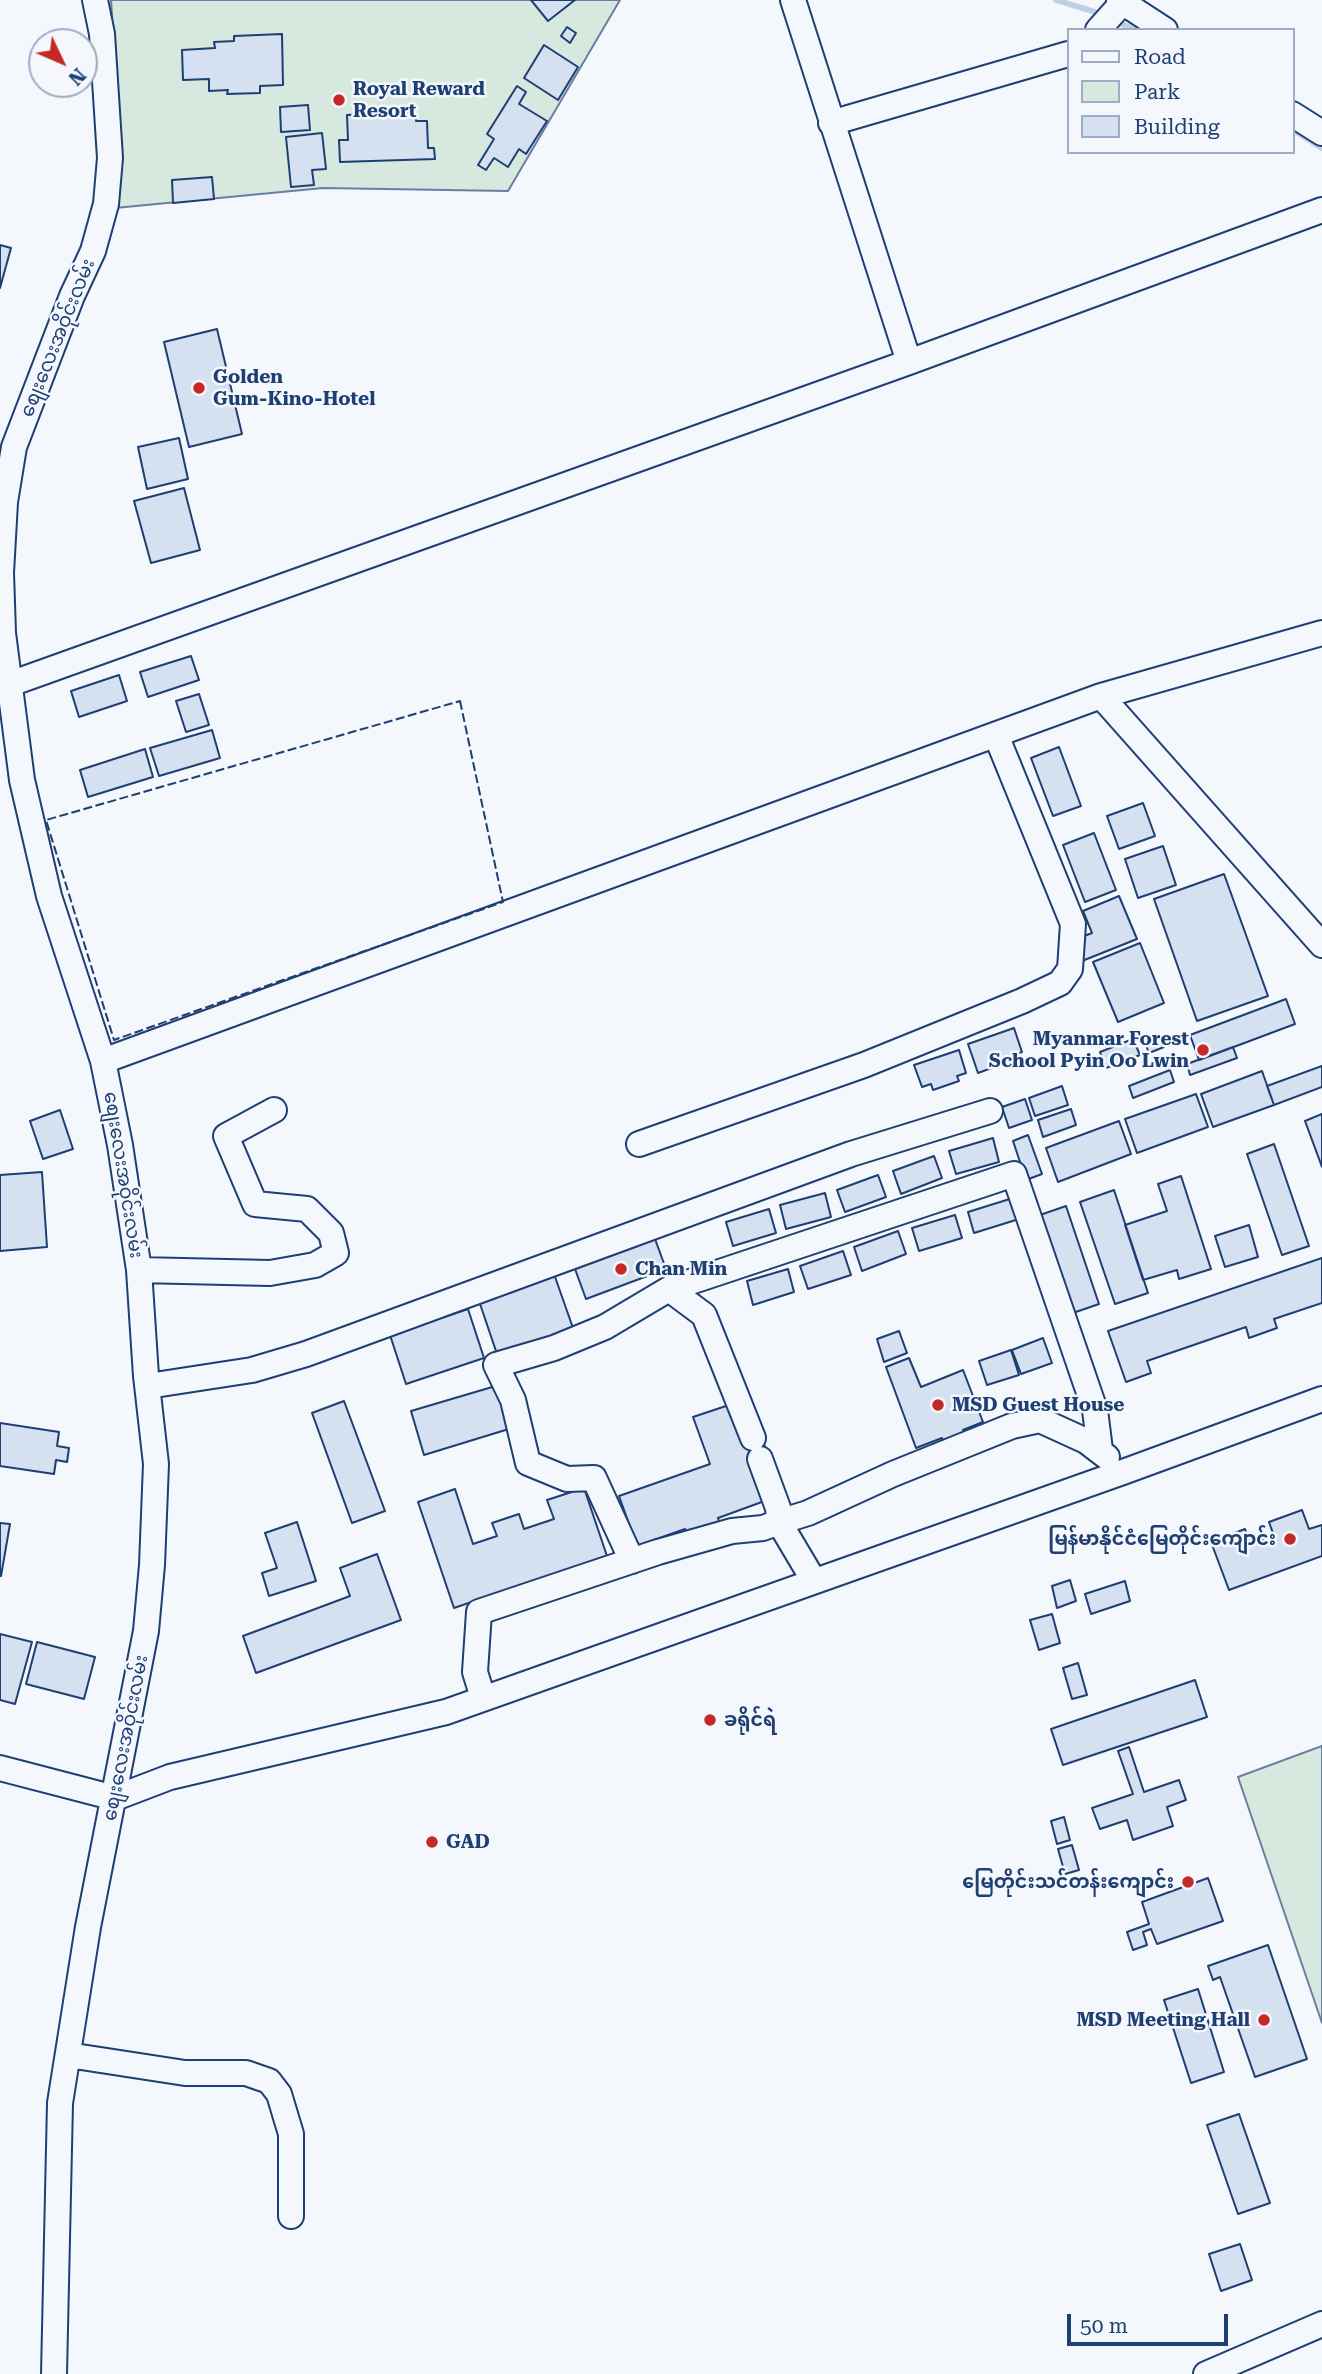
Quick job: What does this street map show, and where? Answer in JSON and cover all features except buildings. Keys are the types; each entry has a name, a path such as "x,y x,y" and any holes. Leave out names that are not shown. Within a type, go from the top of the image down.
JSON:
{"street":[{"name":"စျေးလေးအဝိုင်းလမ်း","path":"54,2374 60,2115 88,1927 146,1631 156,1464 139,1270 120,1145 103,1061 49,897 22,780 2,609 3,502 15,447 72,296 93,251 106,204 110,145 102,34 95,0"},
{"path":"793,0 909,362"},
{"path":"1100,28 1119,4 1161,28"},
{"path":"831,123 1066,55"},
{"path":"1294,115 1322,133"},
{"path":"10,684 1322,211"},
{"path":"103,1061 1101,696 1322,633"},
{"path":"1101,696 1322,945"},
{"path":"639,1144 864,1065 1060,983 1070,969 1073,924 996,735"},
{"path":"139,1270 270,1273 315,1265 337,1253 331,1233 307,1209 255,1204 226,1136 274,1110"},
{"path":"148,1386 252,1370 306,1354 851,1154 990,1111"},
{"path":"632,1562 594,1478 567,1479 528,1463 513,1400 496,1365 554,1348 605,1327 670,1289 1014,1174 1095,1410 1100,1450"},
{"path":"670,1289 704,1315 757,1448 778,1508 779,1522 814,1581"},
{"path":"0,1768 114,1798 170,1777 446,1712 1322,1399"},
{"path":"483,1698 475,1672 479,1612 732,1531 763,1528 808,1513 893,1474 1012,1426 1040,1420 1086,1441 1123,1472"},
{"path":"68,2055 185,2073 246,2073 269,2081 279,2094 291,2134 291,2216"},
{"path":"1206,2374 1322,2324"}],"green space":[{"name":"Royal Reward Resort","path":"111,0 620,0 508,191 323,188 115,208 122,167"},
{"path":"1322,1746 1322,2023 1238,1777"}],"waterway":[{"path":"1056,0 1105,15"},
{"path":"1114,20 1130,28"},
{"path":"1294,130 1322,148"}],"fence":[{"path":"460,701 503,902 114,1040 46,820 460,701"}],"place":[{"name":"Royal Reward Resort","path":"339,100"},
{"name":"Golden Gum-Kino-Hotel","path":"199,388"},
{"name":"Myanmar Forest School Pyin Oo Lwin","path":"1203,1050"},
{"name":"Chan Min","path":"621,1269"},
{"name":"MSD Guest House","path":"938,1405"},
{"name":"မြန်မာနိုင်ငံမြေတိုင်းကျောင်း","path":"1290,1539"},
{"name":"ခရိုင်ရဲ","path":"710,1720"},
{"name":"GAD","path":"432,1842"},
{"name":"မြေတိုင်းသင်တန်းကျောင်း","path":"1188,1882"},
{"name":"MSD Meeting Hall","path":"1264,2020"}]}
